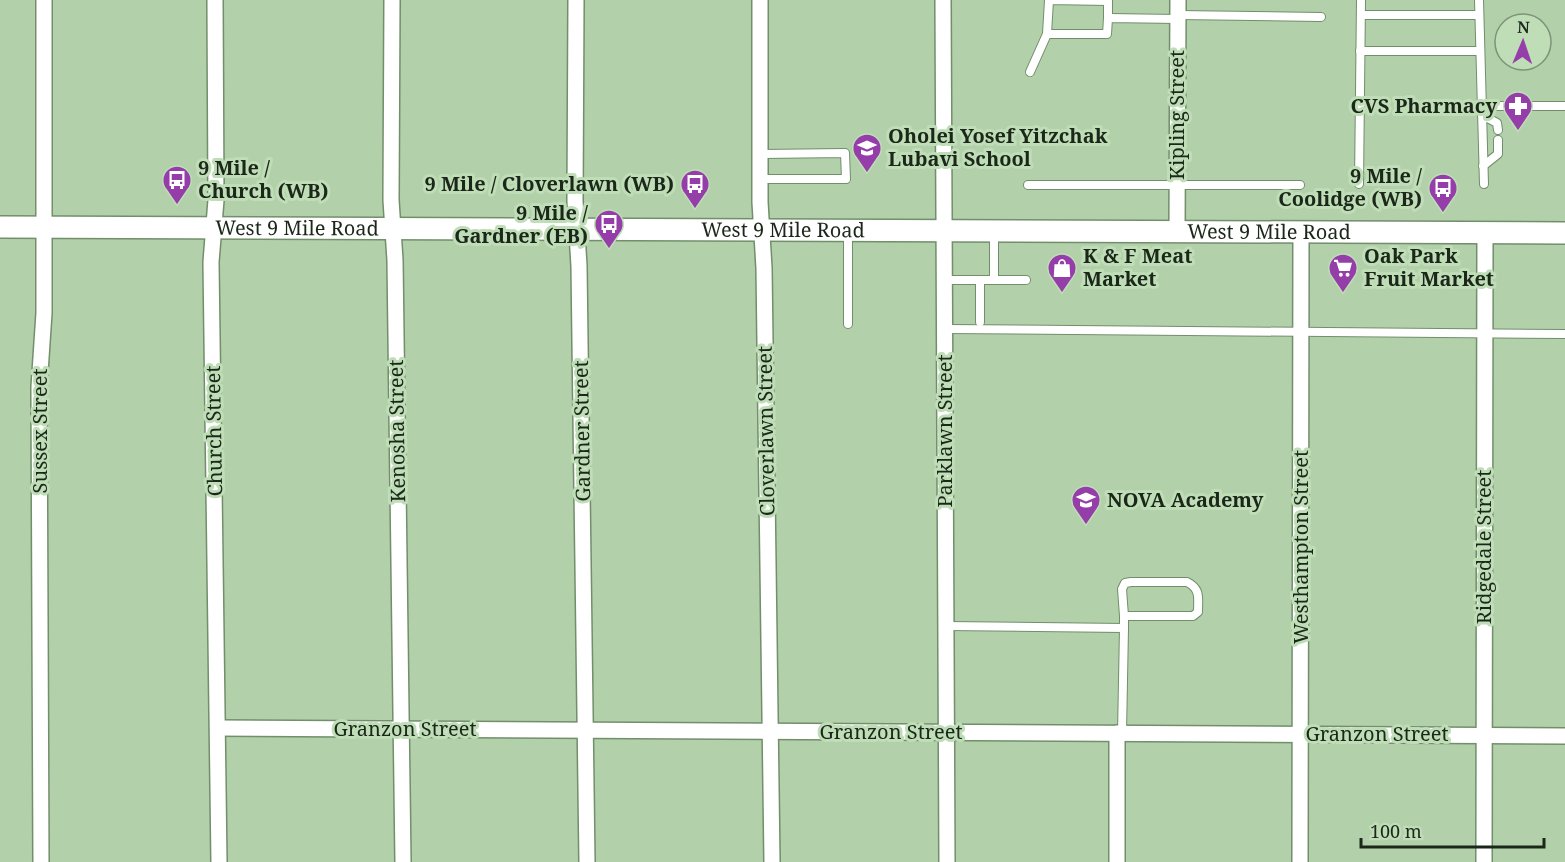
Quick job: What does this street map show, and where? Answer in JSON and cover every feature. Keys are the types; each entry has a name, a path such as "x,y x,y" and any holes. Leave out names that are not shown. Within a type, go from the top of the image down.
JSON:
{"main road":[{"name":"West 9 Mile Road","path":"0,227 1565,233"}],"street":[{"name":"Sussex Street","path":"41,862 39,387 44,313 44,0"},
{"name":"Church Street","path":"215,0 215,227 211,262 219,862"},
{"name":"Kenosha Street","path":"392,0 391,200 394,228 403,862"},
{"name":"Gardner Street","path":"576,0 576,201 587,862"},
{"name":"Cloverlawn Street","path":"760,0 760,179 772,862"},
{"name":"Parklawn Street","path":"944,0 947,862"},
{"name":"Kipling Street","path":"1177,231 1178,11"},
{"name":"Westhampton Street","path":"1300,862 1301,231"},
{"name":"Ridgedale Street","path":"1484,862 1485,232"},
{"name":"Granzon Street","path":"218,728 1565,736"},
{"path":"1117,862 1120,733"}],"lane":[{"path":"1030,72 1047,34 1049,0 1108,1 1107,34 1047,34"},
{"path":"1359,184 1361,0"},
{"path":"1479,0 1484,184"},
{"path":"1108,18 1178,11 1321,17"},
{"path":"1361,15 1479,15"},
{"path":"1360,51 1480,51"},
{"path":"1482,110 1565,106"},
{"path":"1482,110 1497,123 1498,130"},
{"path":"1483,166 1498,153 1498,140"},
{"path":"760,154 845,153 846,179 760,179"},
{"path":"1028,185 1300,185"},
{"path":"848,230 848,324"},
{"path":"994,230 994,280"},
{"path":"944,279 1026,280"},
{"path":"980,280 980,322"},
{"path":"944,329 1565,334"},
{"path":"1120,733 1124,628 1122,589 1125,583 1187,582 1195,586 1198,592 1198,612 1193,616 1124,616"},
{"path":"946,626 1124,628"}],"place":[{"name":"CVS Pharmacy","path":"1518,132"},
{"name":"Oholei Yosef Yitzchak Lubavi School","path":"867,174"},
{"name":"9 Mile / Church (WB)","path":"177,206"},
{"name":"9 Mile / Cloverlawn (WB)","path":"695,210"},
{"name":"9 Mile / Coolidge (WB)","path":"1443,214"},
{"name":"9 Mile / Gardner (EB)","path":"609,250"},
{"name":"K & F Meat Market","path":"1062,294"},
{"name":"Oak Park Fruit Market","path":"1343,294"},
{"name":"NOVA Academy","path":"1086,526"}]}
